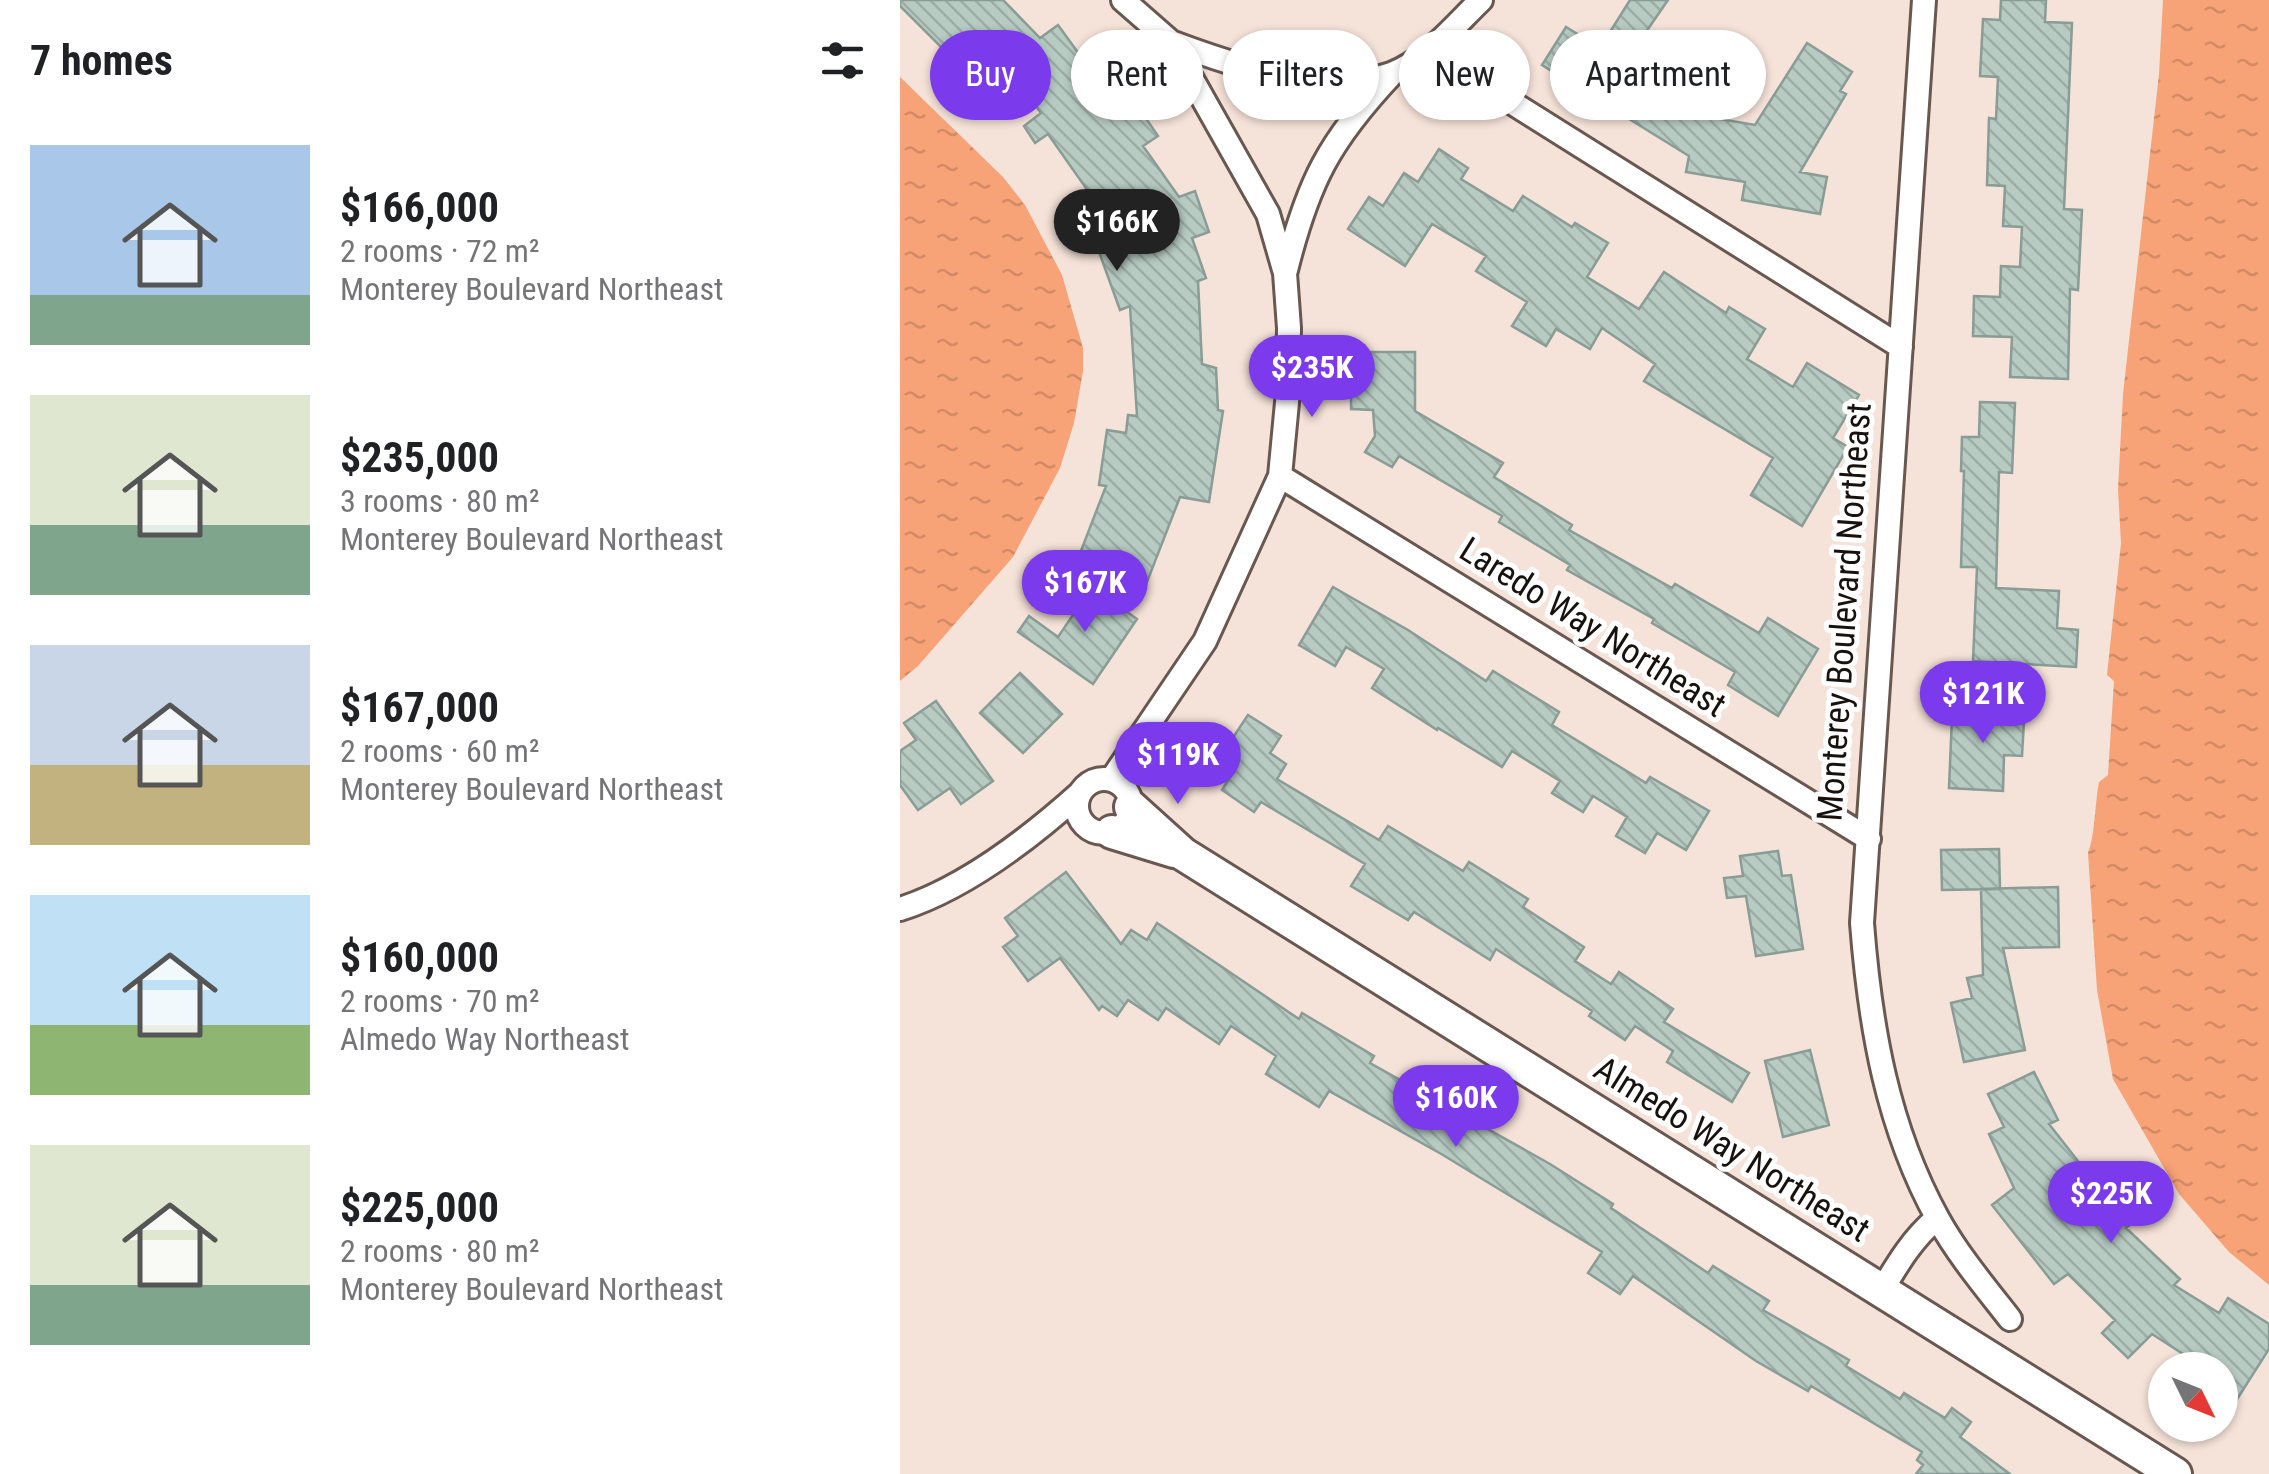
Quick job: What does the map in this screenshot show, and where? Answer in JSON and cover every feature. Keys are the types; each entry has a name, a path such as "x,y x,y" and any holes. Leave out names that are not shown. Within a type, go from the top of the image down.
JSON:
{"street":[{"path":"1123,0 1157,30"},
{"path":"1449,30 1481,0"},
{"name":"Monterey Boulevard Northeast","path":"1924,0 1862,922 1872,1025 1887,1096 1938,1218 2010,1320"},
{"path":"1203,54 1302,79 1339,81 1392,74"},
{"path":"1285,274 1302,207 1318,171 1341,134 1399,69"},
{"path":"1111,780 1205,641 1280,476 1290,328 1285,274 1268,214 1203,99"},
{"path":"1530,114 1901,346"},
{"name":"Laredo Way Northeast","path":"1280,476 1869,839"},
{"path":"900,909 922,902 1030,838 1092,782 1111,780 1126,790 1109,822"},
{"path":"1079,794 1077,812 1109,822"},
{"path":"1030,838 1109,822"},
{"name":"Almedo Way Northeast","path":"1109,822 1183,854 1882,1290"},
{"path":"1938,1218 1904,1253 1882,1290 2175,1474"}],"water":[{"path":"2163,0 2269,0 2269,1285 2229,1252 2179,1194 2113,1079 2097,990 2088,853 2099,782 2108,775 2114,681 2107,675 2121,543 2118,489 2123,394 2159,74"},
{"path":"900,77 930,106 930,120 944,120 1003,177 1025,205 1062,275 1083,348 1083,371 1074,423 1060,468 1013,557 918,666 900,681"}],"building":[{"path":"900,0 1003,0 1032,30 930,30 930,36 900,6"},
{"path":"1630,0 1668,0 1647,30 1611,30"},
{"path":"2001,0 2046,0 2045,22 2072,23 2064,209 2082,210 2078,290 2070,289 2068,379 2010,377 2012,337 1973,336 1974,296 2000,297 2001,266 2020,267 2022,227 2003,226 2005,186 1987,185 1989,118 1996,119 1998,77 1980,76 1983,19 2000,20"},
{"path":"1058,25 1071,43 1071,120 1147,120 1158,136 1143,146 1179,197 1195,191 1209,232 1192,238 1206,278 1198,281 1202,364 1216,368 1218,410 1223,411 1209,502 1180,497 1147,582 1079,556 1106,486 1099,485 1107,430 1126,433 1128,415 1137,416 1130,306 1120,310 1098,249 1116,242 1107,218 1048,134 1035,143 1024,126 1032,120 1051,120 1051,30"},
{"path":"1807,43 1852,72 1840,91 1846,94 1800,172 1827,177 1820,214 1742,200 1745,182 1686,172 1689,156 1631,120 1726,120 1755,125 1758,120 1766,120 1766,108"},
{"path":"1550,52 1550,70 1542,65"},
{"path":"1439,149 1468,168 1461,179 1513,211 1523,196 1572,227 1575,223 1608,243 1587,277 1639,309 1664,272 1726,313 1729,307 1765,329 1747,359 1793,387 1807,363 1859,395 1833,438 1848,447 1802,526 1751,495 1773,458 1644,381 1655,364 1602,328 1590,349 1556,329 1546,346 1512,326 1527,302 1476,271 1486,256 1432,224 1405,266 1348,229 1369,197 1383,206 1404,173 1418,182"},
{"path":"1351,352 1415,352 1415,411 1503,463 1494,477 1572,525 1569,530 1672,588 1675,584 1759,633 1768,618 1818,649 1778,716 1728,685 1735,672 1652,623 1654,619 1567,570 1570,565 1499,522 1502,516 1399,456 1392,467 1365,452 1375,436 1373,410 1351,409"},
{"path":"1980,402 2015,403 2012,473 1999,472 1996,588 2059,591 2057,628 2078,630 2076,667 1973,661 1977,567 1961,567 1961,471 1962,437 1979,437"},
{"path":"1092,587 1137,619 1093,684 1018,632 1029,616 1058,637"},
{"path":"1333,587 1486,681 1493,671 1559,712 1552,725 1646,783 1650,777 1709,811 1686,850 1657,833 1645,853 1616,836 1627,817 1593,796 1583,812 1552,793 1560,781 1512,751 1502,767 1372,688 1384,669 1346,647 1335,666 1299,645"},
{"path":"1020,673 1062,714 1023,753 980,713"},
{"path":"1971,700 2007,702 2006,720 2024,721 2022,756 2004,755 2003,791 1949,788 1952,717 1970,718"},
{"path":"936,701 993,781 961,804 950,788 918,810 900,785 900,751 916,740 904,723"},
{"path":"1248,715 1281,736 1270,753 1286,764 1277,779 1379,840 1388,826 1463,871 1469,862 1528,899 1523,907 1584,947 1575,961 1611,984 1619,972 1673,1009 1664,1022 1749,1073 1732,1102 1667,1062 1673,1051 1635,1026 1625,1040 1589,1016 1592,1011 1496,949 1490,960 1414,912 1408,920 1351,886 1365,864 1261,802 1254,812 1222,790 1232,774 1216,763"},
{"path":"1999,849 2000,889 1942,890 1941,850"},
{"path":"1778,851 1782,876 1791,875 1803,949 1756,956 1746,896 1727,898 1724,878 1743,876 1740,856"},
{"path":"1066,872 1121,944 1131,930 1147,940 1157,923 1299,1019 1302,1013 1374,1056 1370,1063 1613,1204 1611,1208 1708,1273 1713,1266 1769,1301 1763,1310 1849,1360 1846,1366 1900,1399 1904,1393 1945,1418 1952,1408 1971,1422 1960,1437 2010,1474 1916,1474 1923,1465 1917,1460 1922,1452 1811,1386 1808,1391 1756,1361 1633,1276 1620,1294 1588,1273 1602,1252 1329,1091 1319,1107 1266,1074 1276,1056 1231,1026 1219,1044 1166,1008 1158,1020 1128,1000 1117,1016 1102,1006 1099,1010 1060,958 1028,981 1003,947 1018,936 1005,918"},
{"path":"2058,887 2059,947 2003,948 2025,1050 1964,1062 1951,1003 1972,998 1967,978 1983,975 1981,889"},
{"path":"1810,1050 1829,1125 1783,1137 1765,1061"},
{"path":"2034,1072 2058,1120 2049,1124 2092,1179 2107,1167 2119,1183 2134,1171 2159,1203 2126,1228 2180,1279 2174,1285 2219,1313 2228,1298 2269,1324 2269,1349 2238,1398 2238,1352 2180,1352 2152,1334 2128,1358 2102,1333 2115,1320 2068,1274 2054,1284 1992,1205 2014,1188 1989,1134 2004,1127 1988,1094"}]}
